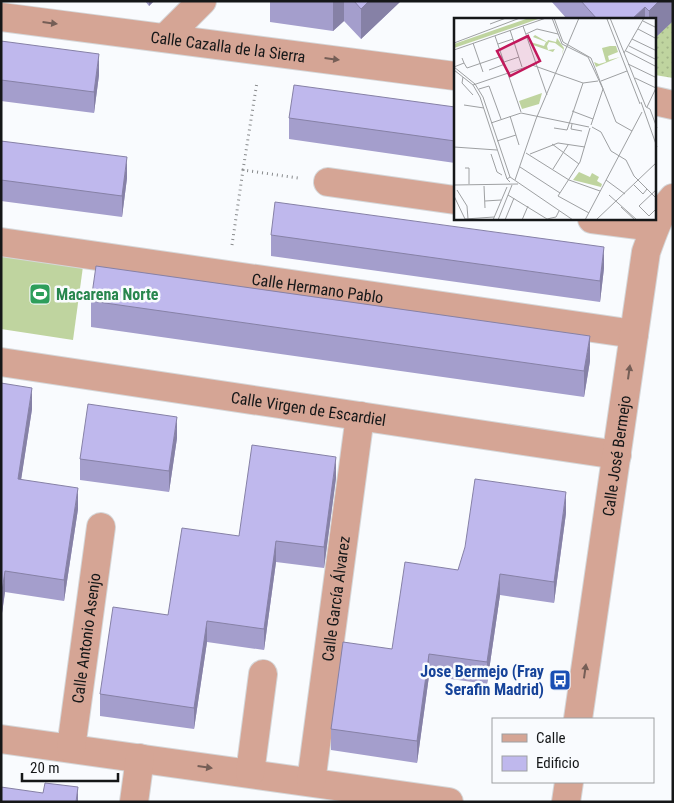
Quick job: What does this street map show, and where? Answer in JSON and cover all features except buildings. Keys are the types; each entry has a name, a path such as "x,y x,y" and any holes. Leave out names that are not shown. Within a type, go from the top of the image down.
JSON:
{"street":[{"path":"165,38 202,1"},
{"name":"Calle Cazalla de la Sierra","path":"1,17 454,76"},
{"path":"656,102 673,105"},
{"path":"328,182 454,200"},
{"name":"Calle José Bermejo","path":"578,718 646,252 654,227 665,206 673,198"},
{"path":"600,220 654,227"},
{"name":"Calle Hermano Pablo","path":"1,242 634,334"},
{"name":"Calle Virgen de Escardiel","path":"1,362 616,455"},
{"name":"Calle García Álvarez","path":"310,782 360,416"},
{"name":"Calle Antonio Asenjo","path":"71,748 101,526"},
{"path":"250,773 263,674"},
{"path":"1,739 310,782 354,795 449,802"},
{"path":"134,802 140,758"},
{"path":"566,802 569,783"}],"path":[{"path":"227,275 257,82"},
{"path":"243,170 328,182"}],"green space":[{"path":"673,13 673,78 656,75 656,37 667,26"},
{"name":"Macarena Norte","path":"1,247 84,259 73,340 1,329"}],"place":[{"name":"Macarena Norte","path":"40,294"},
{"name":"Jose Bermejo (Fray Serafin Madrid)","path":"560,680"}]}
